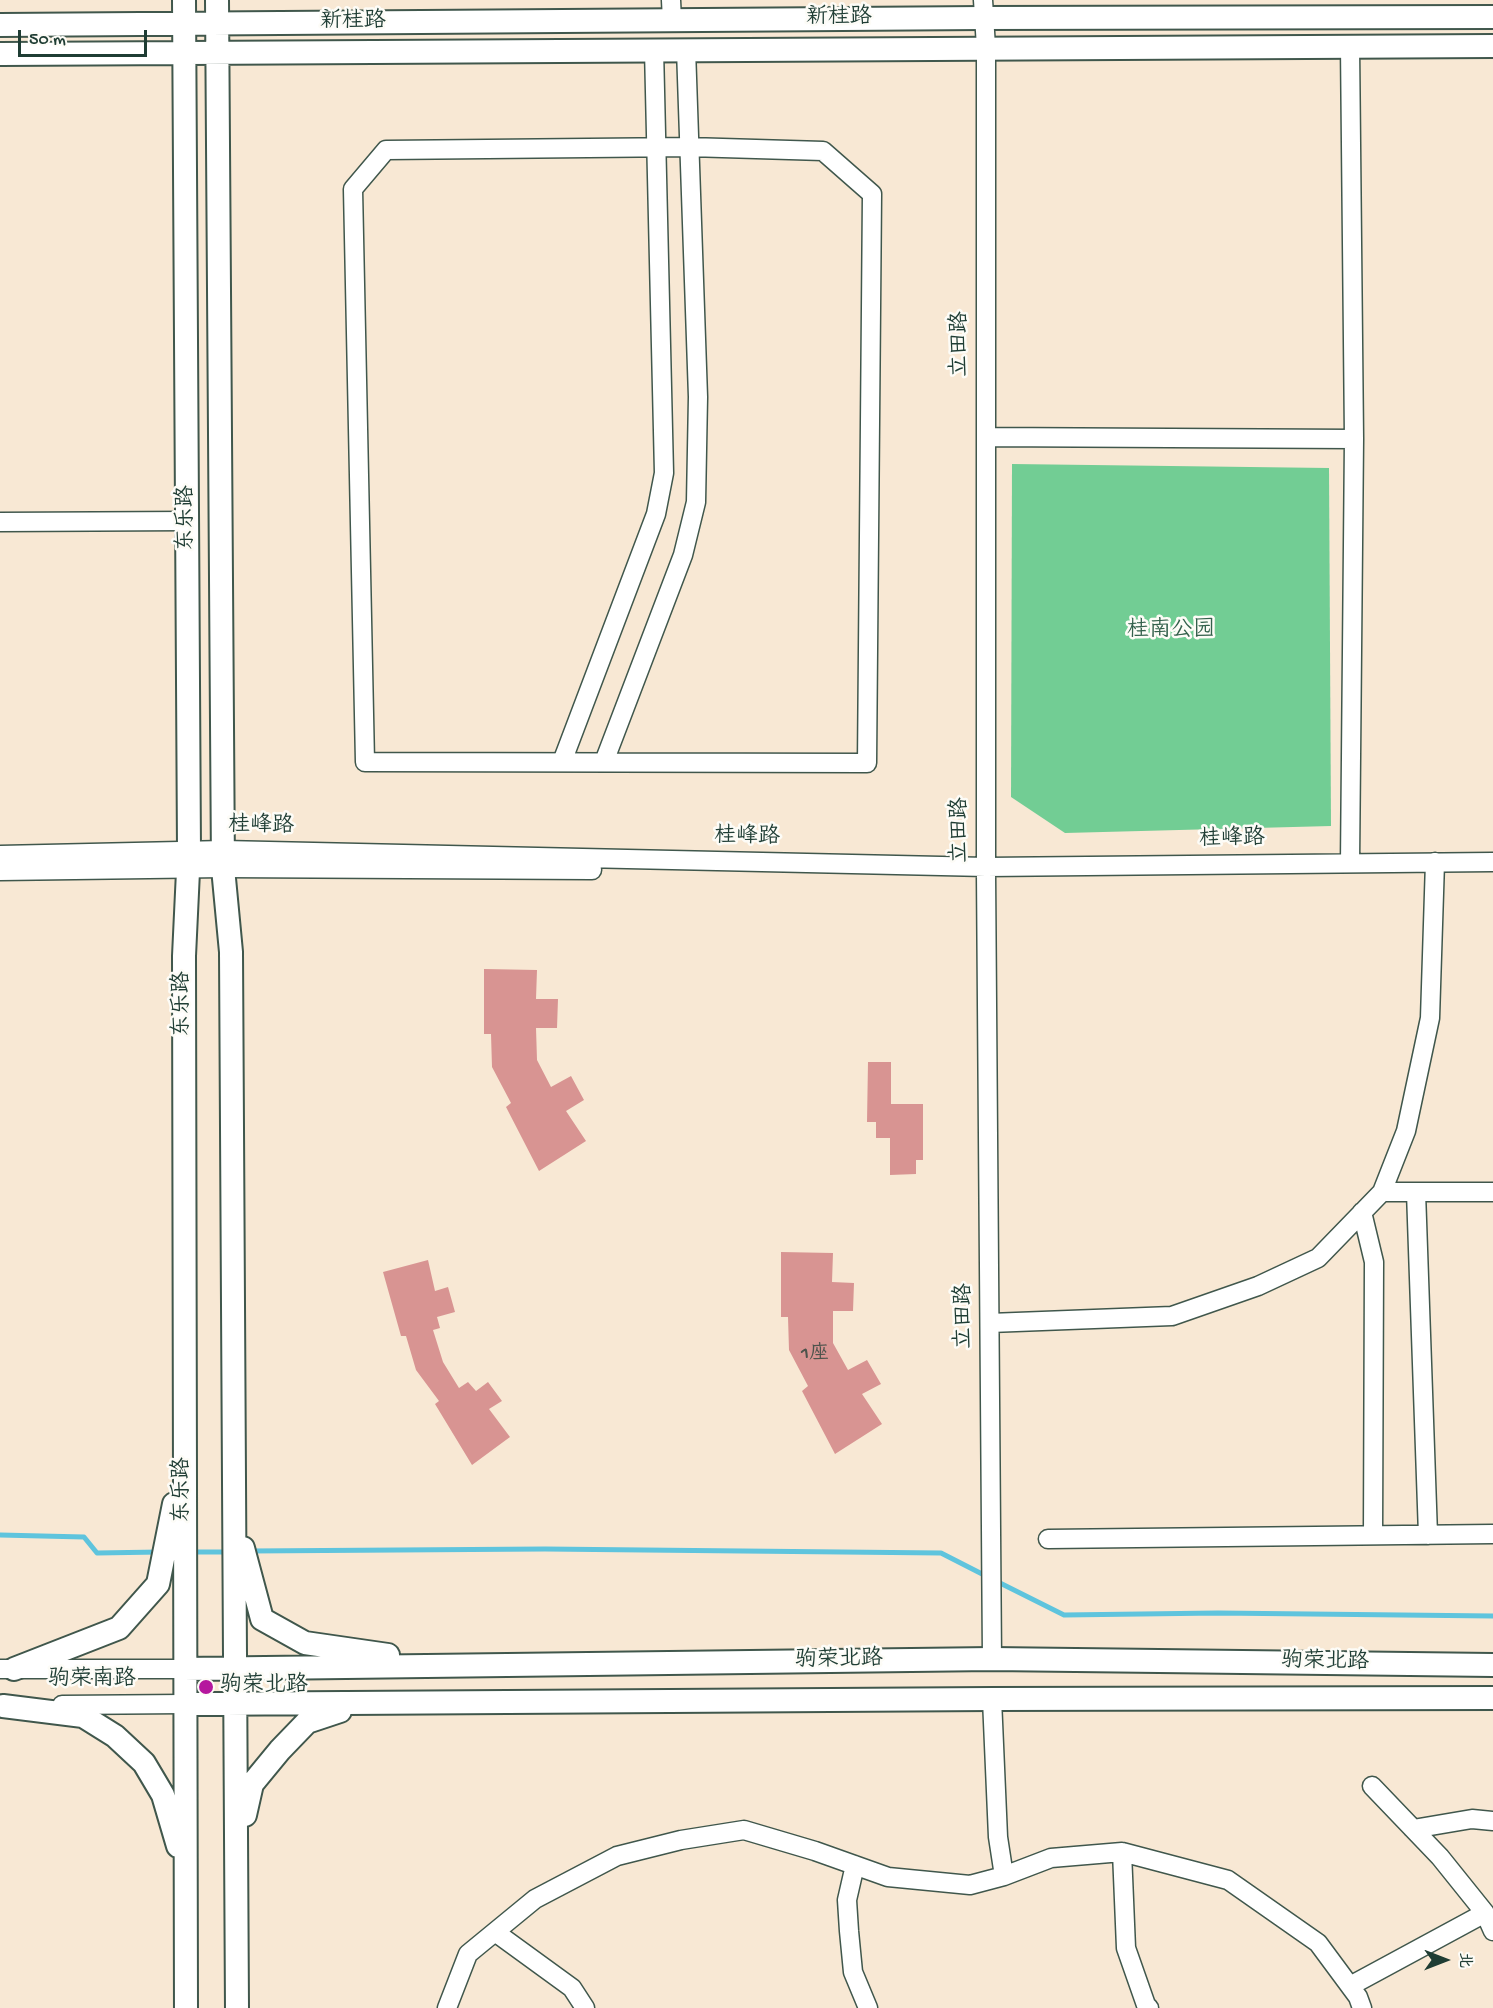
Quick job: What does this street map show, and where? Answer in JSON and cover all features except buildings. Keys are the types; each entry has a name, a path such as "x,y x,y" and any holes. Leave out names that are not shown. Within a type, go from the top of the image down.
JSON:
{"main road":[{"name":"东乐路","path":"173,1564 184,1432 184,956 188,860 189,521 184,0"},
{"path":"217,0 224,859 231,952 234,1516 237,1540 241,1563 262,1619 305,1643 452,1666"},
{"name":"新桂路","path":"0,25 218,24 672,10 983,9 1493,17"},
{"path":"0,54 217,51 1493,46"},
{"path":"237,2008 235,1668 241,1563"},
{"path":"7,1669 119,1628 173,1564"},
{"path":"173,1564 184,1669 186,2008"},
{"name":"驹荣北路","path":"184,1669 992,1659 1493,1665"},
{"path":"184,1704 1493,1698"},
{"path":"236,1855 252,1784 307,1722 360,1704"},
{"path":"1,1706 83,1716 122,1743 144,1763 163,1794 185,1871"}],"street":[{"name":"立田路","path":"983,9 986,47 986,870 992,1659"},
{"path":"1350,46 1354,439 1350,863"},
{"path":"562,762 656,514 664,473 654,49"},
{"path":"604,762 683,555 696,502 698,397 686,49"},
{"path":"689,147 823,151 872,194 867,763 365,762 352,189 386,150 656,149 689,147"},
{"path":"986,437 1354,439"},
{"path":"0,522 189,521"},
{"name":"桂峰路","path":"0,855 188,860 986,870 1350,863 1435,866 1493,862"},
{"path":"0,871 188,860"},
{"path":"986,870 1435,866 1493,870"},
{"path":"990,1323 1172,1316 1258,1286 1318,1258 1382,1192 1406,1131 1430,1018 1435,866"},
{"path":"1382,1192 1493,1192"},
{"path":"1416,1192 1428,1535"},
{"path":"1362,1212 1374,1262 1373,1535"},
{"path":"1048,1539 1493,1534"},
{"name":"驹荣南路","path":"7,1669 184,1669"},
{"path":"992,1699 998,1837 1004,1876"},
{"name":"驹荣南路","path":"1,1706 184,1704"},
{"path":"1372,1786 1440,1857 1485,1913 1493,1931"},
{"path":"1413,1828 1472,1819 1493,1821"},
{"path":"447,2008 468,1954 535,1899 617,1856 681,1840 744,1830 815,1851 888,1877 970,1885 1004,1876 1051,1858 1122,1852 1228,1880 1318,1943 1358,1997 1362,2008"},
{"path":"1122,1852 1126,1948 1149,2008"},
{"path":"855,1866 847,1900 849,1931 853,1972 868,2008"},
{"path":"1350,1986 1485,1913"},
{"path":"495,1932 572,1988 585,2008"}],"green space":[{"name":"桂南公园","path":"1012,464 1329,468 1331,826 1065,833 1011,797"}],"waterway":[{"path":"0,1535 84,1537 97,1553 160,1552"},
{"path":"250,1551 545,1549 941,1553 988,1577"},
{"path":"190,1552 229,1552"},
{"path":"996,1581 1064,1615 1218,1613 1493,1616"}],"place":[{"name":"驹荣北路","path":"206,1687"}]}
